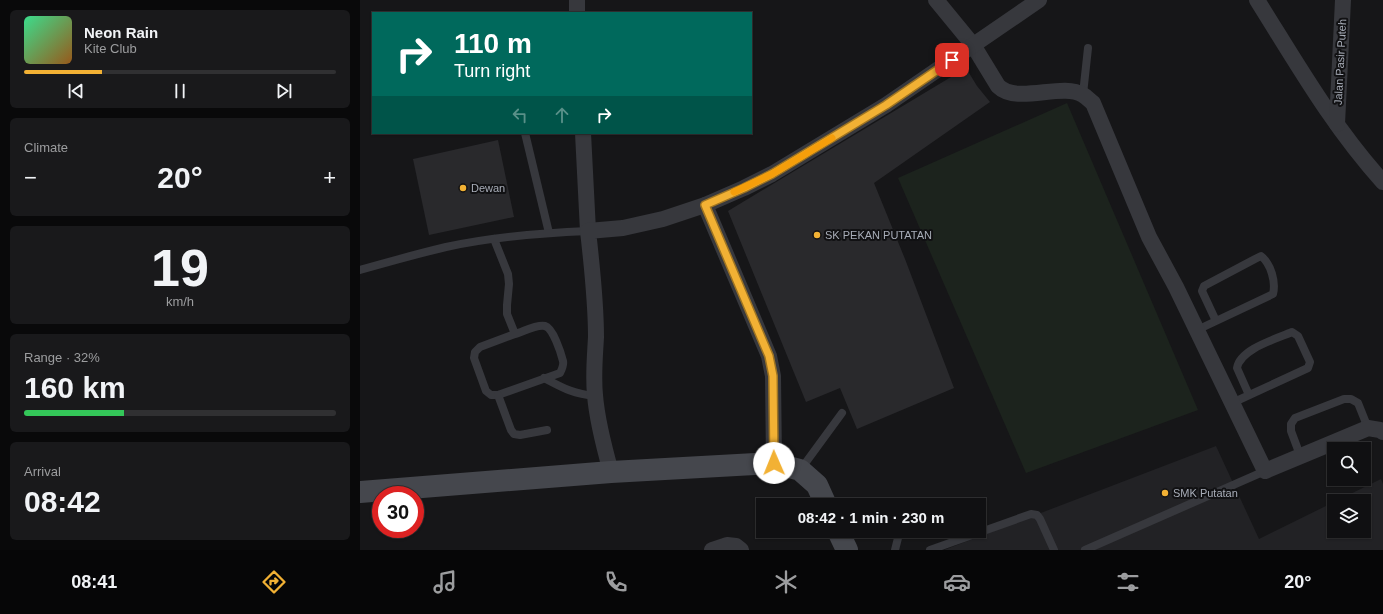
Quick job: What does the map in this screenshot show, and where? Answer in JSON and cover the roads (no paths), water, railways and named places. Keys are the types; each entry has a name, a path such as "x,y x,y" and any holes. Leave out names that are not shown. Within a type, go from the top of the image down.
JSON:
{"street":[{"path":"577,0 578,12"},
{"path":"936,0 973,45 1003,92 1013,94 1071,91 1083,94 1093,103 1149,237 1197,330 1265,471 1300,455 1375,430"},
{"path":"588,231 623,228 663,219 705,205 772,174 886,105 1039,0"},
{"path":"1257,0 1305,77 1337,124 1383,182"},
{"name":"Jalan Pasir Puteh","path":"1337,124 1343,0"},
{"path":"583,134 588,231 595,301 595,396 598,420 611,472"},
{"path":"705,205 769,356 773,376 774,463"},
{"path":"360,492 611,472 774,463 800,470 817,485 823,498"},
{"path":"841,538 847,550"},
{"path":"712,550 727,545 736,546 741,550"}],"lane":[{"path":"1083,94 1088,48"},
{"path":"525,134 549,233"},
{"path":"360,270 446,247 494,239 549,233 588,231"},
{"path":"494,239 508,274 509,284 507,314 515,334"},
{"path":"1197,330 1216,321 1273,294 1275,282 1266,260 1261,256 1204,286 1202,292 1216,321"},
{"path":"540,326 546,326 552,330 563,362 563,368 560,372 498,395 491,395 486,391 474,358 475,352 480,347 515,334 540,326"},
{"path":"1232,403 1250,395 1308,368 1310,362 1298,336 1292,332 1247,352 1241,357 1237,368 1250,395"},
{"path":"544,378 570,392 580,395 595,396"},
{"path":"498,395 511,430 514,434 520,435 547,430"},
{"path":"1300,455 1291,431 1291,424 1295,418 1344,399 1351,399 1358,403 1375,430"},
{"path":"800,470 842,413"},
{"path":"1085,550 1265,471"},
{"path":"986,529 1031,514 1037,515 1054,550"},
{"path":"895,550 898,538"},
{"path":"930,550 962,538"}],"place":[{"name":"Dewan","path":"463,188"},
{"name":"SK PEKAN PUTATAN","path":"817,235"},
{"name":"SMK Putatan","path":"1165,493"}]}
